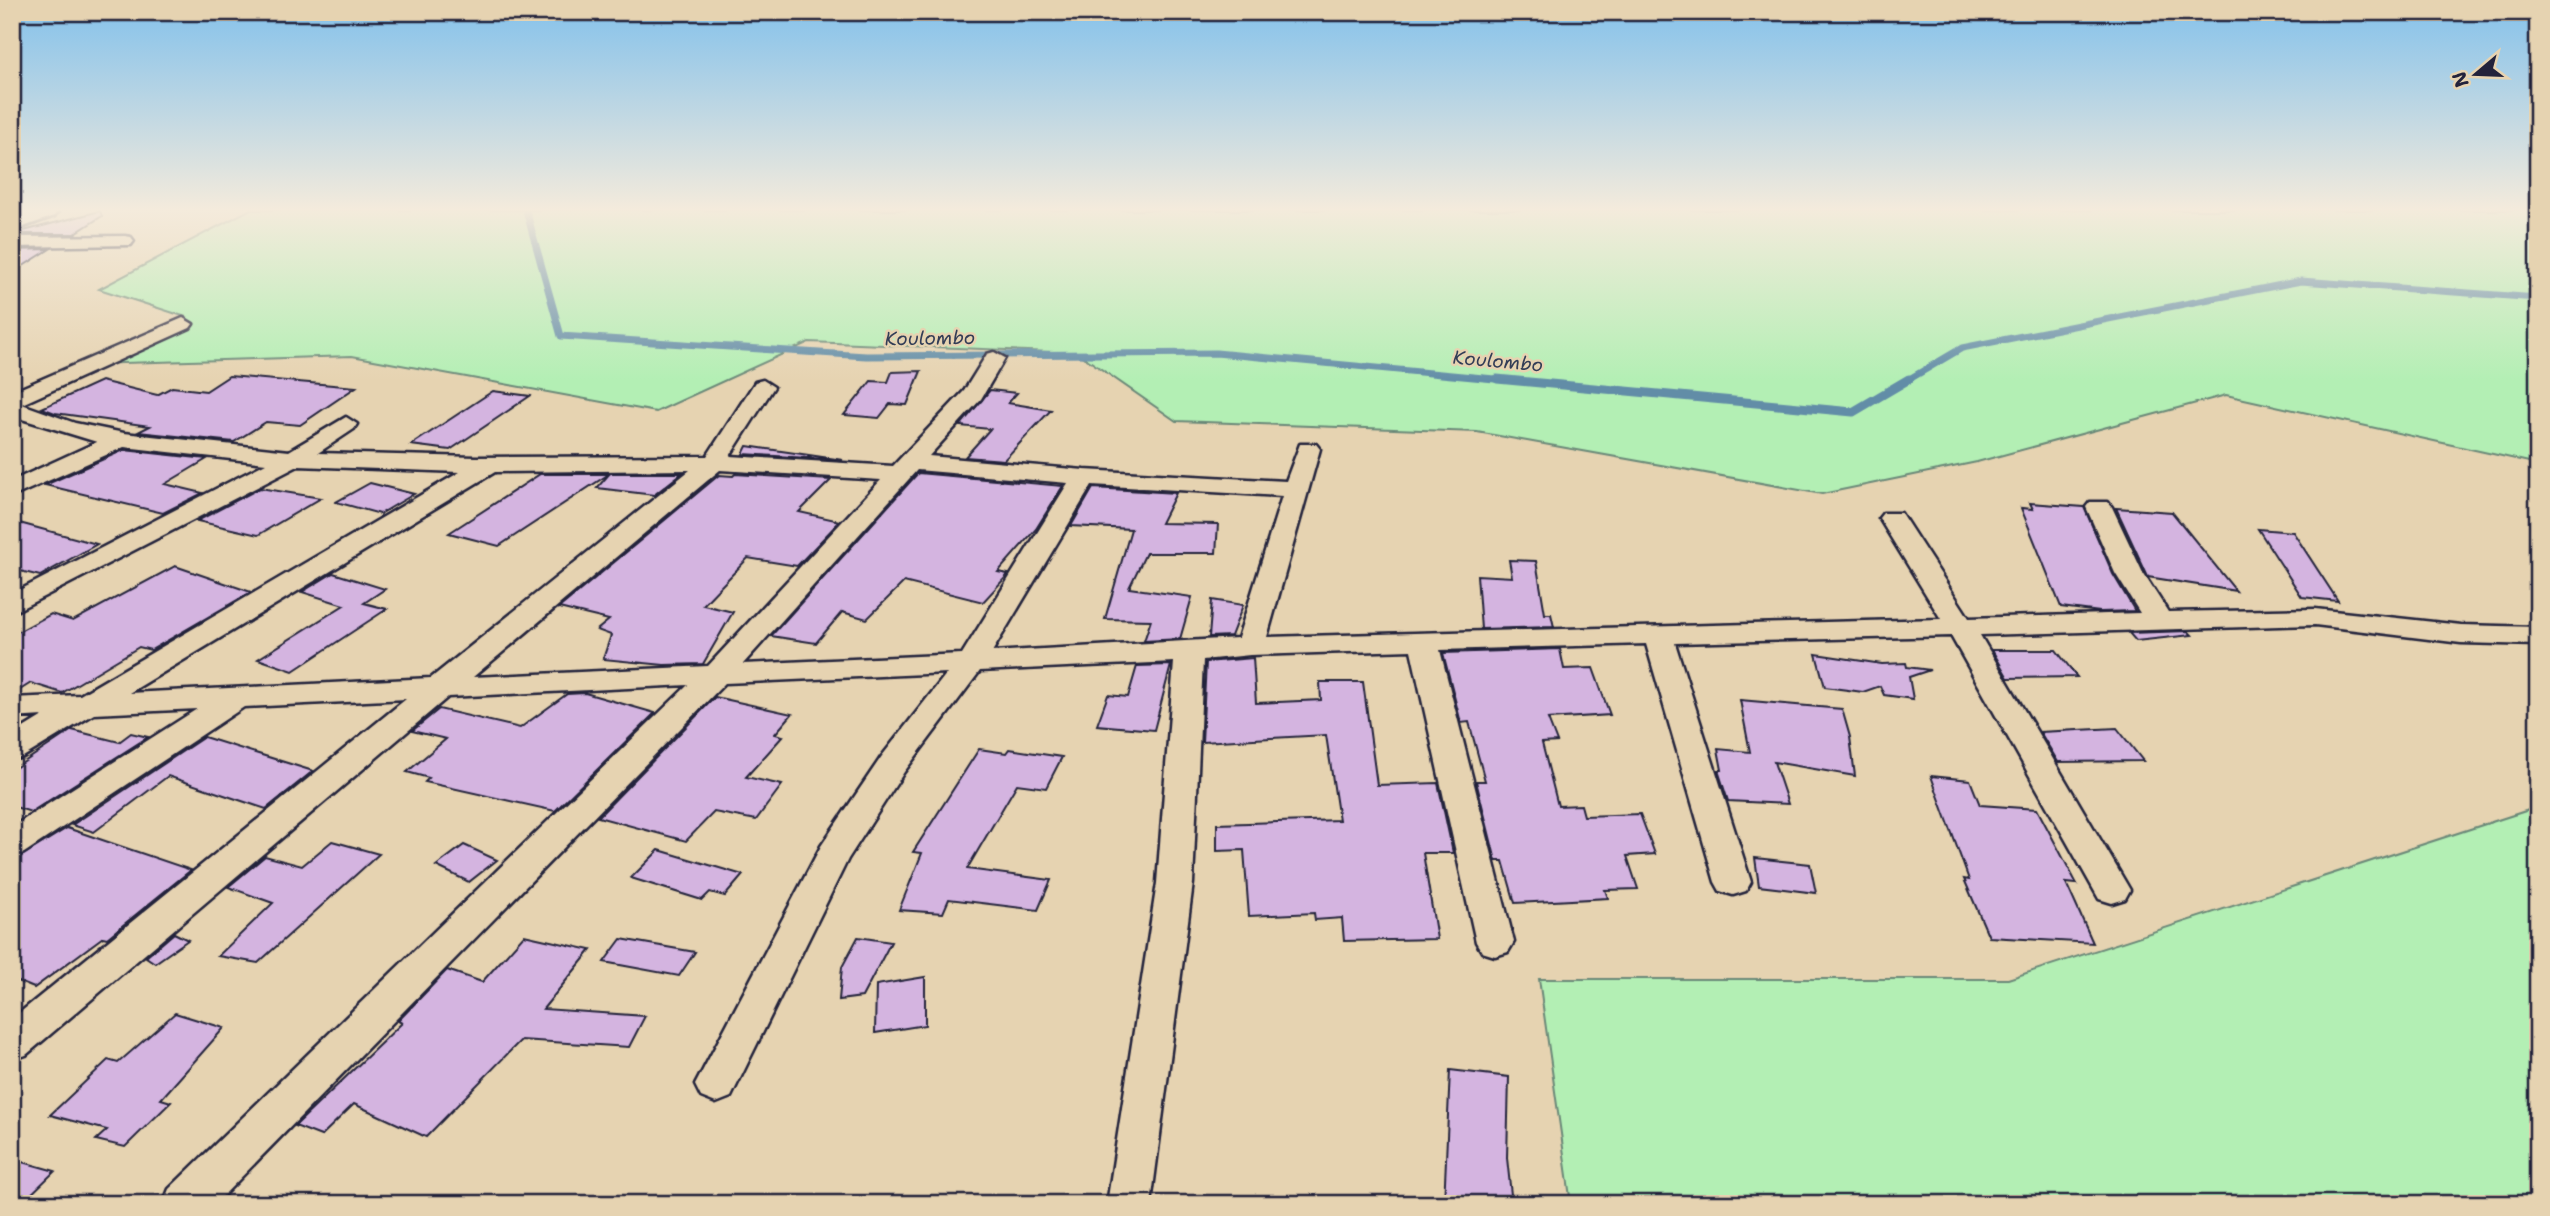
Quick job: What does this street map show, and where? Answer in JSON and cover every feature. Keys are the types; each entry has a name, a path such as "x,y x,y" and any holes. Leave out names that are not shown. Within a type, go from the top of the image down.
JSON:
{"street":[{"path":"12,400 184,324"},
{"path":"185,1204 718,673 973,394 994,358"},
{"path":"12,1044 193,890 443,688 714,463 763,387"},
{"path":"12,408 43,422 117,442 293,459 487,466 714,463 903,468 1296,489"},
{"path":"12,605 293,459 346,424"},
{"path":"12,490 117,442"},
{"path":"1250,646 1308,449"},
{"path":"12,749 487,466"},
{"path":"716,1085 833,855 893,764 972,661 1084,477"},
{"path":"2099,507 2129,573 2158,619"},
{"path":"1892,518 1959,624 2112,890"},
{"path":"12,708 1189,652 1250,646 1658,636 1959,624 2315,617 2461,634 2538,636"},
{"path":"1658,636 1678,692 1733,882"},
{"path":"1423,641 1495,942"},
{"path":"1129,1204 1175,883 1189,652"},
{"path":"12,844 236,698"}],"green space":[{"path":"141,267 2538,267 2538,464 2226,395 1977,462 1822,494 1477,432 1176,421 1078,353 809,342 656,412 352,356 90,364 186,317 99,289"},
{"path":"2538,807 2538,1204 1571,1204 1539,979 2008,979"}],"building":[{"path":"12,267 22,267 12,273"},
{"path":"921,371 907,405 890,404 879,418 844,415 871,381 888,382 892,372"},
{"path":"229,376 356,387 300,425 266,422 234,442 138,432 150,426 55,413 42,408 101,381 157,395 172,387 206,391"},
{"path":"990,390 1017,393 1008,403 1051,410 1004,460 965,457 990,429 960,426"},
{"path":"493,391 530,396 450,450 411,445"},
{"path":"747,446 843,460 743,454"},
{"path":"124,450 207,459 165,484 203,493 163,513 45,485"},
{"path":"610,473 682,473 654,495 597,488"},
{"path":"918,473 1063,486 1036,529 998,572 1008,574 1006,577 983,602 904,582 867,619 842,612 816,643 771,636"},
{"path":"540,474 609,474 499,546 449,533"},
{"path":"719,475 831,480 799,512 840,521 797,566 748,558 703,605 733,612 703,664 664,665 603,659 611,635 597,630 609,620 559,608"},
{"path":"370,483 414,494 380,514 336,502"},
{"path":"260,488 321,498 258,535 197,521"},
{"path":"1093,488 1176,493 1161,523 1218,524 1216,553 1146,553 1129,588 1192,597 1180,639 1144,641 1151,620 1105,619 1131,529 1071,526"},
{"path":"2030,503 2084,507 2113,574 2135,611 2100,612 2061,607 2021,508 2033,509"},
{"path":"2116,508 2172,512 2236,591 2148,577"},
{"path":"12,521 97,544 40,576 12,569"},
{"path":"2258,529 2293,532 2338,601 2302,597"},
{"path":"1509,560 1536,561 1545,614 1551,614 1554,627 1481,629 1477,575 1512,577"},
{"path":"175,566 251,592 151,650 139,647 62,693 31,683 12,695 12,635 51,614 73,621"},
{"path":"333,573 385,589 364,603 387,609 293,671 258,659 344,605 302,592"},
{"path":"1212,600 1243,605 1231,636 1209,637"},
{"path":"2188,631 2192,635 2136,641 2129,633"},
{"path":"1560,649 1564,669 1593,668 1610,715 1548,719 1557,742 1542,743 1558,806 1581,805 1584,816 1640,814 1655,854 1627,856 1638,889 1605,890 1608,898 1515,903 1503,861 1496,861 1476,781 1485,781 1469,722 1461,723 1443,653"},
{"path":"1992,650 2056,650 2077,677 2008,678"},
{"path":"1816,654 1882,664 1906,663 1907,667 1930,670 1909,677 1913,699 1884,695 1880,686 1863,692 1825,687"},
{"path":"1253,658 1256,703 1321,700 1320,682 1363,682 1377,785 1438,783 1453,853 1423,853 1437,939 1344,941 1342,918 1315,920 1314,913 1249,916 1244,850 1217,851 1217,824 1339,820 1326,735 1202,742 1206,662"},
{"path":"1171,665 1154,730 1097,725 1108,695 1128,697 1137,666"},
{"path":"585,693 655,713 555,811 425,782 429,778 407,772 446,739 412,731 439,709 520,728 567,694"},
{"path":"715,697 792,714 775,734 783,736 746,777 782,785 756,820 714,812 686,841 598,817"},
{"path":"1740,700 1842,709 1850,737 1855,776 1774,762 1788,804 1728,801 1718,770 1722,770 1718,749 1750,752"},
{"path":"2117,728 2143,761 2058,762 2040,732"},
{"path":"72,730 119,742 131,733 148,737 31,812 12,806 12,770"},
{"path":"204,737 313,771 266,809 168,776 94,832 72,825"},
{"path":"979,749 1006,753 1009,749 1062,757 1046,788 1017,784 967,869 1051,880 1038,910 949,899 943,913 899,910 922,853 913,852"},
{"path":"1931,776 1970,780 1980,805 2037,809 2077,884 2066,883 2093,943 1989,937 1964,879 1969,880"},
{"path":"67,828 191,870 107,938 103,937 34,988 12,979 12,862"},
{"path":"332,841 379,854 258,963 218,956 273,903 228,887 265,856 302,866"},
{"path":"464,845 497,860 469,882 436,866"},
{"path":"659,850 743,875 725,896 710,892 702,900 631,878"},
{"path":"1755,858 1810,864 1816,893 1759,886"},
{"path":"174,933 188,940 155,963 146,957"},
{"path":"524,935 591,950 543,1009 645,1016 629,1047 521,1040 426,1137 354,1104 321,1136 295,1126 402,1023 398,1021 447,970 482,982"},
{"path":"858,937 891,942 862,997 839,1000 842,967"},
{"path":"621,939 695,952 679,976 604,962"},
{"path":"925,977 925,1025 875,1033 876,985"},
{"path":"175,1013 224,1028 161,1099 171,1102 125,1147 96,1140 107,1130 50,1115 108,1060 118,1063"},
{"path":"1450,1070 1509,1077 1507,1158 1512,1204 1444,1204"},
{"path":"12,1159 55,1171 21,1204 12,1204"}],"waterway":[{"name":"Koulombo","path":"542,267 561,336 866,356 1216,353 1516,381"},
{"name":"Koulombo","path":"1906,381 1962,348 2301,281 2538,298"},
{"name":"Koulombo","path":"1497,379 1853,412 1909,379"}]}
